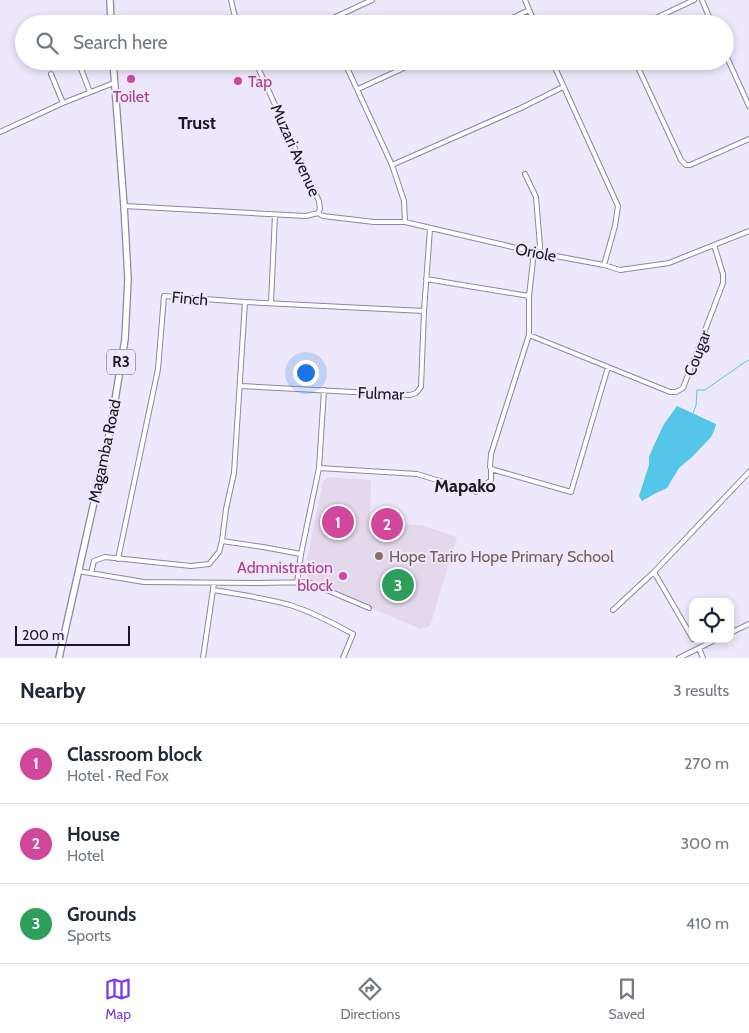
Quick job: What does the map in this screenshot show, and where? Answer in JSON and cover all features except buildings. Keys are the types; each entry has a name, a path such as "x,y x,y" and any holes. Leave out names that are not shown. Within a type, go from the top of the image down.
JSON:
{"highway":[{"path":"110,0 111,15"},
{"name":"Magamba Road","path":"58,658 110,431 125,339 128,280 113,70"}],"street":[{"path":"231,0 235,15"},
{"path":"340,15 372,0"},
{"path":"525,0 531,15"},
{"path":"662,15 694,0"},
{"path":"702,0 708,15"},
{"path":"519,15 529,10"},
{"path":"81,70 90,92"},
{"name":"Muzari Avenue","path":"259,70 319,201 320,209 318,212"},
{"path":"348,70 392,165 404,200 405,222"},
{"path":"358,89 399,70"},
{"path":"556,70 618,206 615,226 604,265"},
{"path":"640,70 681,160 686,165 690,165 749,139"},
{"path":"733,70 749,106"},
{"path":"51,74 63,103"},
{"path":"0,132 63,103 114,83"},
{"path":"392,165 512,112 563,87"},
{"path":"319,468 417,474 476,492 491,480 491,454 528,335 529,296 540,246 536,197 525,174"},
{"path":"124,206 306,216 318,212"},
{"name":"Oriole","path":"318,212 323,216 374,222 405,222 620,270 669,263 749,231"},
{"path":"271,303 275,214"},
{"name":"Fulmar","path":"240,386 410,395 416,393 421,387 430,228"},
{"name":"Cougar","path":"528,335 670,392 676,392 683,388 724,283 714,245"},
{"path":"426,279 529,296"},
{"name":"Finch","path":"118,559 158,369 164,296 424,311"},
{"path":"91,573 94,561 105,557 191,566 209,564 219,552 234,473 245,302"},
{"path":"491,469 571,492 608,367"},
{"path":"297,583 301,554 319,468 324,390"},
{"path":"613,610 654,572 749,472"},
{"path":"222,541 263,546 301,554"},
{"path":"78,570 144,582 308,582 369,608"},
{"path":"654,572 689,632"},
{"path":"203,658 214,583"},
{"path":"214,590 291,606 325,619 353,634 343,658"},
{"path":"734,631 749,624"},
{"path":"695,643 703,658"},
{"path":"679,658 709,643"}],"shaded area":[{"name":"Hope Tariro Hope Primary School","path":"328,477 371,480 370,517 382,524 421,525 457,537 430,626 420,629 312,582 304,574 323,481"}],"water":[{"path":"677,406 716,424 714,431 711,437 679,468 667,488 642,501 639,496 649,465 649,457 664,424"}],"waterway":[{"path":"693,413 696,406 697,390 705,390 749,360"}],"place":[{"name":"Toilet","path":"131,79"},
{"name":"Tap","path":"238,81"},
{"name":"Classroom block","path":"338,522"},
{"name":"House","path":"387,524"},
{"name":"Hope Tariro Hope Primary School","path":"379,556"},
{"name":"Admnistration block","path":"343,576"},
{"name":"Grounds","path":"398,585"}],"district":[{"name":"Trust","path":"197,123"},
{"name":"Mapako","path":"465,486"}]}
